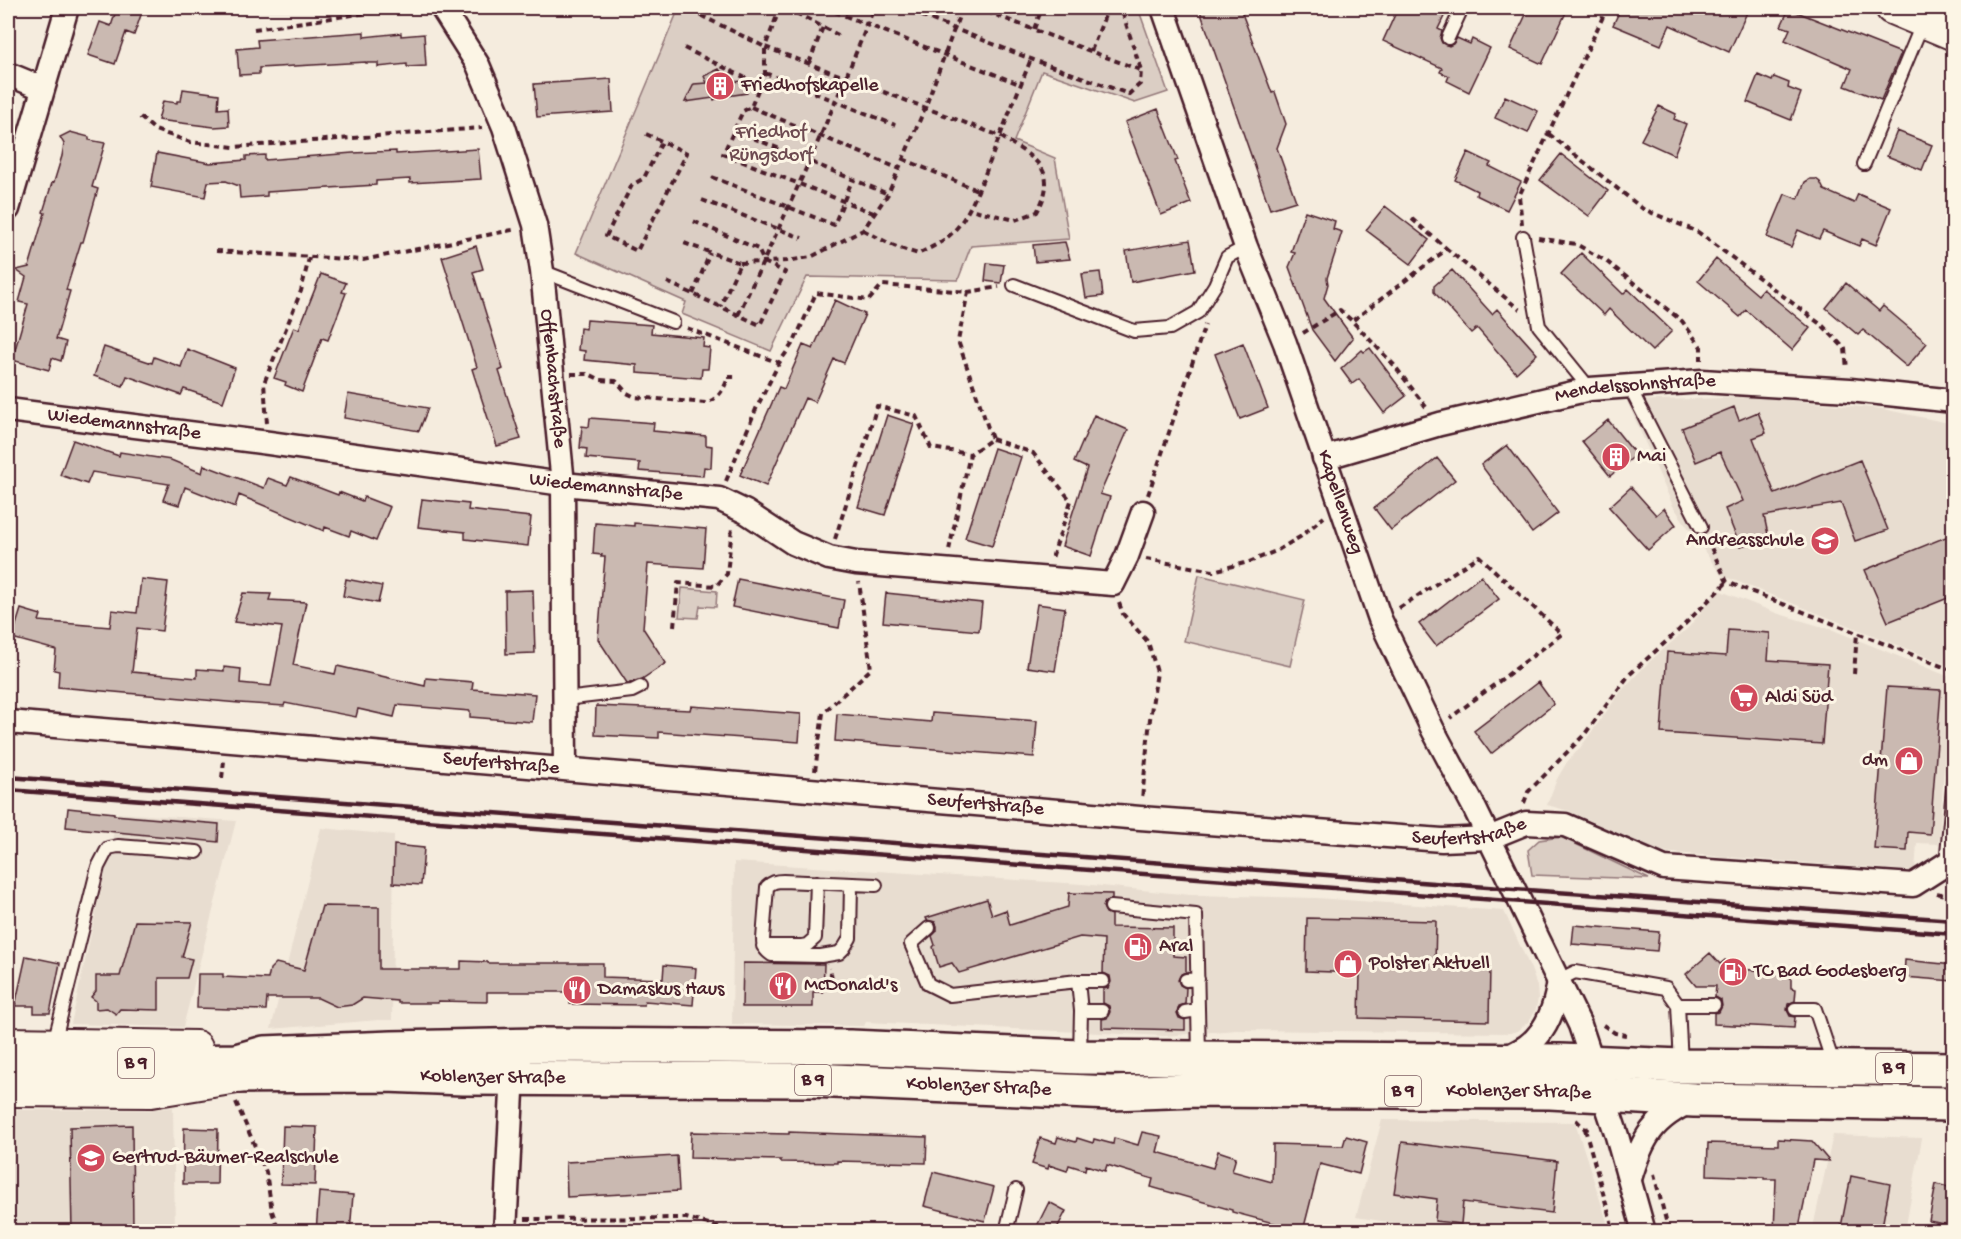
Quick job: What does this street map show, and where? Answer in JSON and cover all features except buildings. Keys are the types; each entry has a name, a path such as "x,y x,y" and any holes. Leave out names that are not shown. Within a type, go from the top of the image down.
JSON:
{"main road":[{"path":"1892,8 1953,34"},
{"name":"Koblenzer Straße","path":"8,1044 236,1048 246,1074"},
{"name":"Koblenzer Straße","path":"8,1090 151,1091 392,1048 850,1047 1080,1057 1198,1074 1694,1100 1953,1105"},
{"path":"1834,1068 1953,1053"},
{"name":"Koblenzer Straße","path":"246,1074 811,1080 1111,1093 1198,1074 1502,1060 1681,1066 1953,1070"},
{"name":"B 9","path":"8,1062 132,1064 236,1061 246,1074"},
{"name":"B 9","path":"8,1074 246,1074"}],"street":[{"path":"8,209 67,8"},
{"name":"Offenbachstraße","path":"442,8 478,65 504,127 535,225 542,271 563,484 565,768"},
{"name":"Kapellenweg","path":"1163,8 1246,248 1285,344 1380,619 1432,730 1473,805 1580,1025 1594,1062 1644,1232"},
{"path":"8,74 42,88"},
{"name":"Mendelssohnstraße","path":"1324,458 1440,424 1590,389 1701,381 1850,390 1953,401"},
{"name":"Wiedemannstraße","path":"8,410 563,484 727,503 793,543 829,558 856,563 1113,584"},
{"path":"1113,584 1127,556 1143,512"},
{"name":"Seufertstraße","path":"8,722 1140,818 1442,840 1489,838 1526,823 1565,825 1664,868 1912,885 1950,865"},
{"path":"1502,1060 1529,1045 1542,1029 1556,1001 1558,980"},
{"path":"506,1225 512,1092 515,1077 539,1046"},
{"path":"1630,1179 1638,1152 1650,1131 1677,1108 1694,1100"}],"lane":[{"path":"1448,38 1462,8"},
{"path":"1864,164 1924,21"},
{"path":"1523,237 1539,326 1590,389"},
{"path":"1014,285 1134,331 1170,328 1198,312 1215,285 1227,257 1246,248"},
{"path":"542,271 673,322"},
{"path":"1629,386 1701,527"},
{"path":"565,699 632,692 640,687"},
{"name":"Seufertstraße","path":"1950,865 1953,777"},
{"path":"54,1044 98,867 108,848 118,846 197,852"},
{"path":"851,884 850,938 838,953 821,956 772,955 763,942 767,887 770,884 783,881 876,885"},
{"path":"763,942 802,946 815,938 817,882"},
{"path":"1112,907 1196,915 1192,1011 1198,1074"},
{"path":"929,928 911,944 928,984 950,995 1078,981 1103,981"},
{"path":"1558,980 1575,972 1666,988 1678,1005 1681,1066"},
{"path":"1078,981 1080,1057"},
{"path":"1678,1005 1714,1005"},
{"path":"1795,1009 1815,1009 1834,1068"},
{"path":"1080,1011 1102,1011"},
{"path":"1006,1232 1016,1190"}],"path":[{"path":"254,29 402,8"},
{"path":"702,8 698,14 765,47 1000,136 1042,167 1047,180 1046,196 1037,212 1015,219 970,209"},
{"path":"780,8 765,47 765,73 751,107 743,111 723,153 876,214"},
{"path":"825,8 1022,85"},
{"path":"738,315 810,162 874,8"},
{"path":"902,8 1129,94 1140,84 1141,70 1121,8"},
{"path":"684,243 740,263 764,262 811,257 863,230 876,214 900,169 962,8"},
{"path":"976,8 1141,70"},
{"path":"1034,29 1042,8"},
{"path":"1091,51 1108,8"},
{"path":"1607,8 1519,196 1523,237 1554,239 1576,244 1606,261 1682,321 1701,347 1701,381"},
{"path":"796,13 842,37"},
{"path":"809,63 823,27"},
{"path":"684,48 760,85"},
{"path":"863,230 894,246 918,254 937,245 953,232 970,209 1032,59"},
{"path":"765,73 895,125"},
{"path":"751,107 900,169"},
{"path":"140,117 155,130 190,142 234,147 504,127"},
{"path":"734,130 888,194"},
{"path":"646,134 687,153 637,251 606,236 632,185 644,178 662,142"},
{"path":"1549,134 1643,209 1698,232 1823,326 1845,349 1850,390"},
{"path":"903,159 977,190"},
{"path":"712,177 834,225 853,178"},
{"path":"702,200 802,238"},
{"path":"1412,219 1539,326"},
{"path":"667,282 760,326 785,272 764,262 758,249 693,221"},
{"path":"216,251 363,260 535,225"},
{"path":"1352,321 1447,249"},
{"path":"693,294 710,253"},
{"path":"269,443 264,383 301,291 309,258"},
{"path":"720,307 740,263"},
{"path":"674,626 678,583 716,586 727,574 727,503 756,409 779,363 795,340 816,293 869,300 882,285 968,292 1014,285"},
{"path":"968,292 958,341 992,439"},
{"path":"1285,344 1340,310 1394,365 1440,424"},
{"path":"1143,512 1205,326 1198,312"},
{"path":"673,322 779,363"},
{"path":"552,374 589,374 601,380 616,381 635,398 706,403 715,400 720,395 728,377 735,377"},
{"path":"829,558 877,406 916,416 931,448 970,454 992,439"},
{"path":"992,439 1033,453 1071,501 1046,578"},
{"path":"945,569 970,454"},
{"path":"1127,556 1213,571 1249,562 1276,551 1300,537 1340,504"},
{"path":"1701,527 1727,582 1953,671"},
{"path":"1380,619 1479,556 1562,634 1432,730"},
{"path":"813,790 823,713 871,669 856,563"},
{"path":"1526,823 1522,808 1528,792 1584,735 1629,675 1727,582"},
{"path":"1113,584 1123,614 1148,642 1157,672 1140,818"},
{"path":"1854,674 1857,633"},
{"path":"246,1074 267,1172 272,1211 279,1232"},
{"path":"1586,1129 1614,1232"},
{"path":"1654,1169 1669,1232"},
{"path":"506,1225 686,1218 739,1232"}],"shaded area":[{"name":"Andreasschule","path":"1755,397 1883,409 1953,424 1953,667 1721,575 1673,506 1627,401"},
{"path":"1721,591 1776,613 1833,630 1950,677 1939,844 1917,843 1915,871 1660,852 1569,811 1547,805 1557,779 1567,762 1580,748 1622,690 1648,663 1689,627 1716,593"},
{"path":"118,813 236,821 183,1027 71,1024"},
{"path":"321,828 394,835 392,1020 271,1029"},
{"path":"734,862 1082,884 1191,895 1316,898 1504,911 1531,969 1537,986 1538,999 1535,1012 1528,1022 1517,1031 1510,1033 1236,1030 1165,1036 866,1022 864,1026 732,1024"},
{"name":"Gertrud-Bäumer-Realschule","path":"173,1107 175,1231 8,1232 8,1110 148,1110"},
{"path":"1382,1120 1575,1122 1610,1231 1444,1231 1356,1217"},
{"path":"1833,1135 1922,1138 1905,1231 1812,1232"}],"green space":[{"name":"Friedhof Rüngsdorf","path":"679,8 1138,8 1168,92 1135,103 1042,71 1014,141 1055,158 1069,239 971,246 958,280 807,277 771,351 682,314 686,302 576,253"},
{"path":"1199,575 1305,600 1290,666 1184,641"},
{"path":"682,588 717,591 716,607 700,606 698,618 679,617"},
{"path":"1561,837 1649,879 1532,875 1528,850 1539,840"}],"railway":[{"path":"8,777 1954,920"},
{"path":"8,790 1954,934"}],"place":[{"name":"Friedhofskapelle","path":"720,86"},
{"name":"Mai","path":"1616,457"},
{"name":"Andreasschule","path":"1825,541"},
{"name":"Aldi Süd","path":"1744,698"},
{"name":"dm","path":"1909,761"},
{"name":"Aral","path":"1138,947"},
{"name":"Polster Aktuell","path":"1348,964"},
{"name":"TC Bad Godesberg","path":"1733,972"},
{"name":"McDonald's","path":"783,986"},
{"name":"Damaskus Haus","path":"577,990"},
{"name":"Gertrud-Bäumer-Realschule","path":"91,1158"}]}
